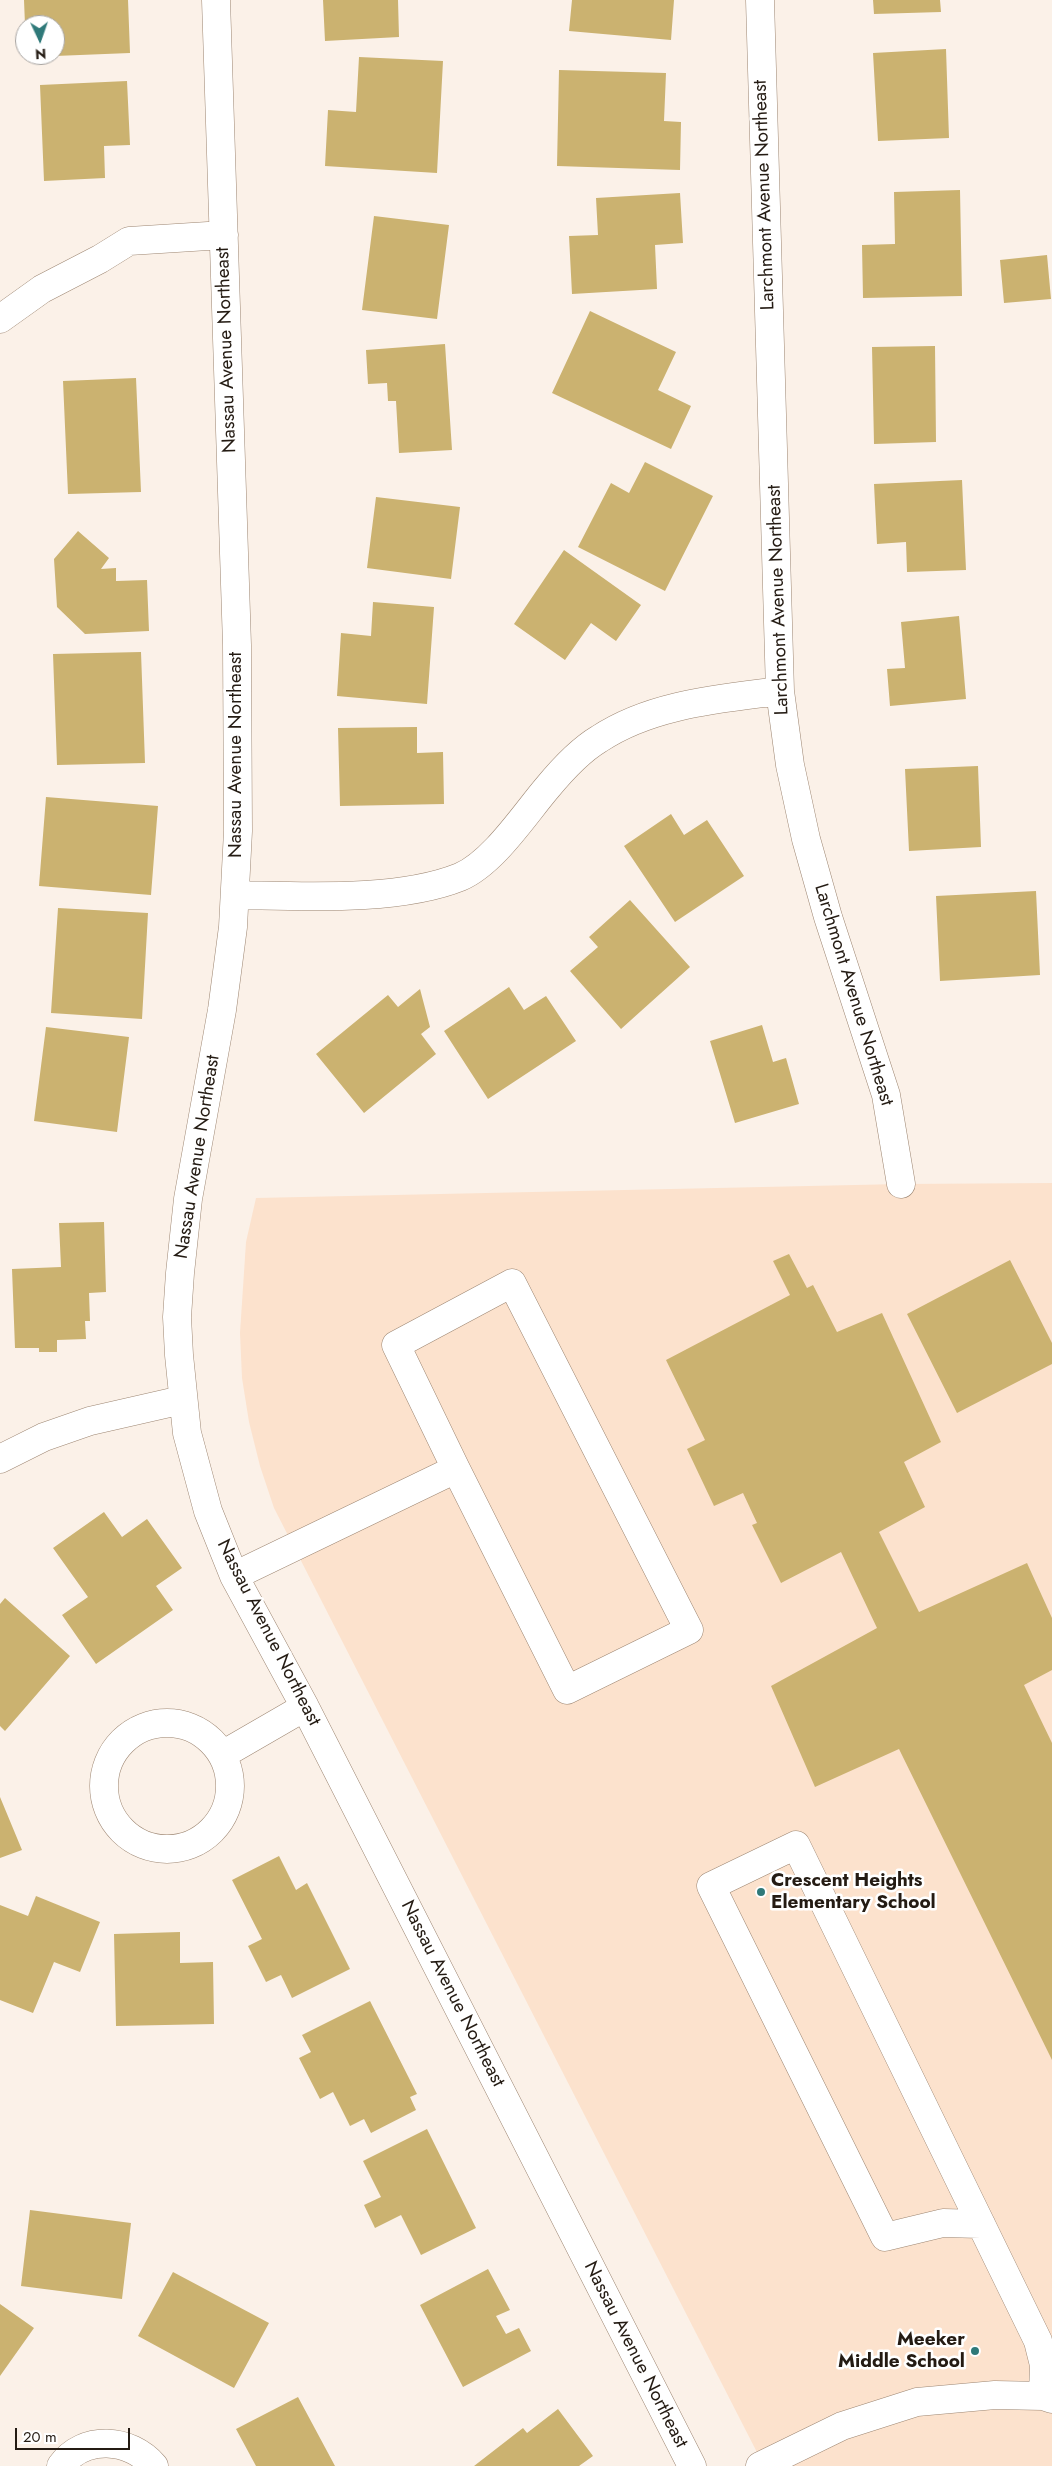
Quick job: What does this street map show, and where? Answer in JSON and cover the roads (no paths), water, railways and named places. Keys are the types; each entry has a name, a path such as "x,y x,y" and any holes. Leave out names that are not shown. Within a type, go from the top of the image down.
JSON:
{"street":[{"name":"Nassau Avenue Northeast","path":"216,0 237,645 238,831 234,927 222,1010 188,1199 180,1273 177,1317 182,1400 187,1433 208,1511 234,1576 305,1707 692,2466"},
{"name":"Larchmont Avenue Northeast","path":"760,0 780,691 790,765 806,839 828,918 886,1095 901,1184"},
{"path":"0,319 42,289 100,259 129,241 224,235"},
{"path":"235,895 328,897 381,893 432,886 462,876 479,865 495,850 574,759 598,739 627,724 694,702 780,691"},
{"path":"512,1283 689,1630 567,1690 456,1469 396,1345 512,1283"},
{"path":"0,1459 44,1437 90,1420 182,1400"},
{"path":"234,1576 456,1469"},
{"path":"222,1755 305,1707"},
{"path":"174,1723 193,1728 210,1739 222,1755 229,1773 230,1793 227,1806 214,1829 199,1841 180,1848 160,1849 141,1844 124,1833 112,1818 105,1799 104,1779 107,1766 120,1743 135,1731 154,1724 174,1723"},
{"path":"760,2466 842,2426 917,2402 995,2396 1047,2397 1044,2365 1038,2341 981,2224 796,1846 711,1886 885,2238 942,2223 981,2224"},
{"path":"60,2466 82,2448 100,2443 120,2444 133,2449 154,2466"}],"place":[{"name":"Crescent Heights Elementary School","path":"761,1892"},
{"name":"Meeker Middle School","path":"975,2351"}]}
